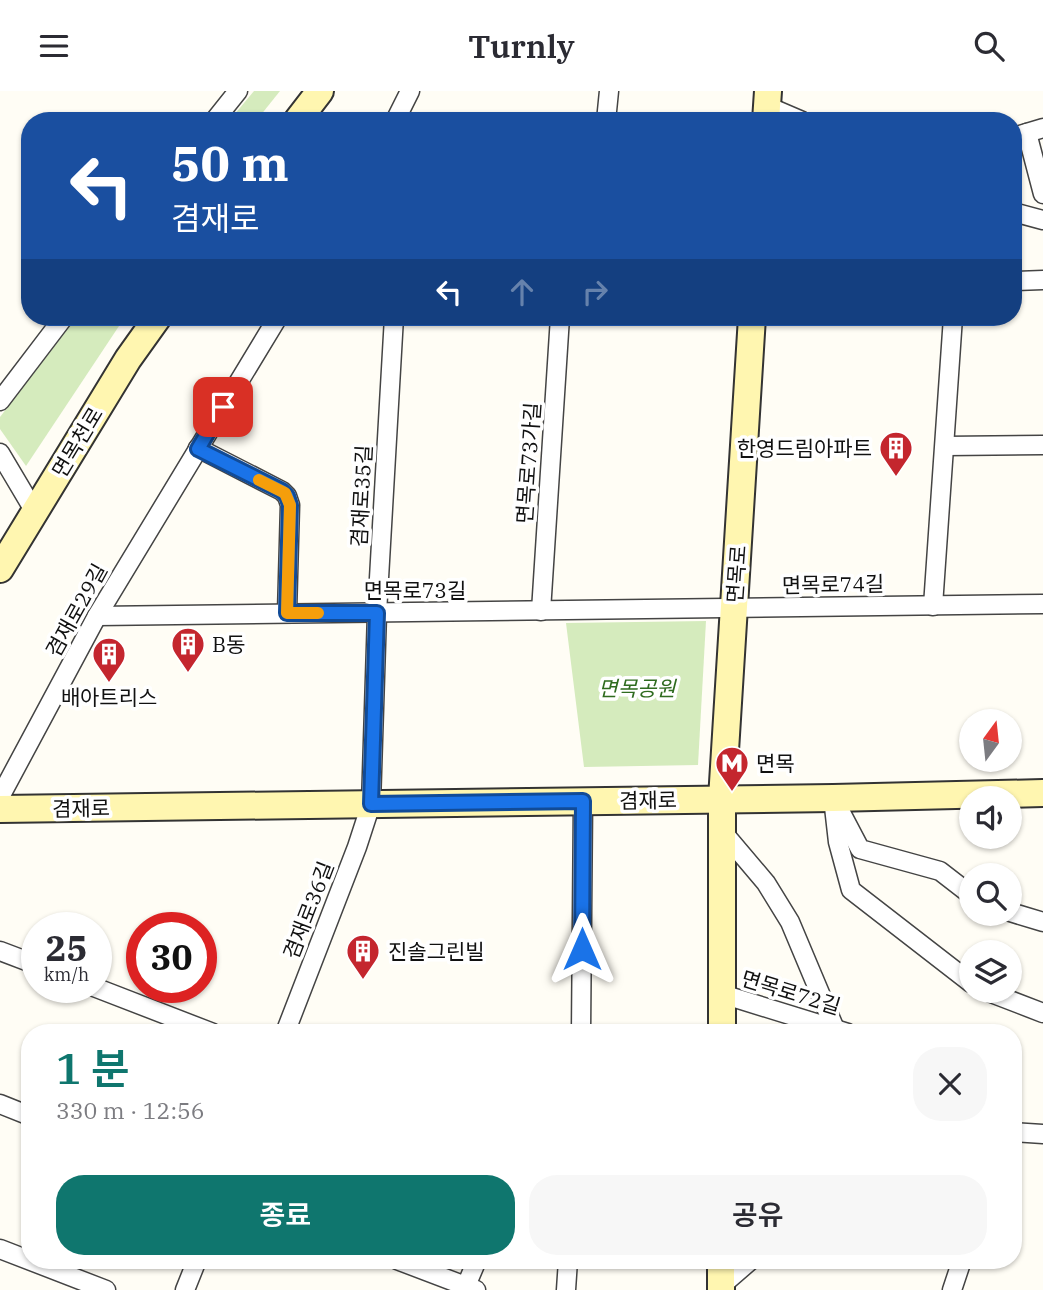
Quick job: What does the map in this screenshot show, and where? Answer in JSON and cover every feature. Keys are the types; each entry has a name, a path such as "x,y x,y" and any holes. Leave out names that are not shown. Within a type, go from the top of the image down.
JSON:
{"main road":[{"path":"304,112 320,91"},
{"name":"면목천로","path":"0,569 128,359 152,326"},
{"name":"면목로","path":"722,1024 722,799 751,326"},
{"name":"겸재로","path":"0,809 1043,793"}],"street":[{"path":"221,112 238,91"},
{"path":"400,112 410,91"},
{"path":"607,112 609,91"},
{"path":"1028,133 1043,194"},
{"path":"1022,215 1043,221"},
{"path":"1022,281 1043,280"},
{"path":"0,401 57,326"},
{"name":"겸재로29길","path":"0,797 97,616 273,326"},
{"name":"겸재로35길","path":"371,804 377,613 393,326"},
{"name":"면목로73가길","path":"541,611 559,326"},
{"path":"933,606 952,326"},
{"path":"945,446 1043,445"},
{"path":"198,449 287,496 290,505 287,613"},
{"path":"0,453 35,512"},
{"name":"면목로74길","path":"734,609 1043,604"},
{"name":"면목로73길","path":"97,616 734,609"},
{"path":"834,798 860,849 940,871 959,886"},
{"path":"834,798 838,842 851,890 959,974"},
{"path":"581,1024 583,801"},
{"name":"겸재로36길","path":"288,1024 371,804"},
{"path":"722,831 766,883 790,922 836,1024"},
{"path":"1022,916 1043,922"},
{"path":"0,951 21,959"},
{"path":"112,994 190,1024"},
{"name":"면목로72길","path":"722,994 817,1024"},
{"path":"1017,1003 1043,1013"},
{"path":"0,1104 21,1112"},
{"path":"1022,1133 1043,1134"},
{"path":"0,1249 21,1257"},
{"path":"52,1269 106,1290"},
{"path":"186,1290 194,1269"},
{"path":"423,1269 471,1288 475,1269"},
{"path":"566,1290 567,1269"},
{"path":"721,1279 737,1269"},
{"path":"952,1290 958,1269"}],"green space":[{"path":"254,91 280,91 263,112 236,112"},
{"path":"70,326 119,326 26,466 0,429 0,417"},
{"name":"면목공원","path":"706,621 698,765 584,767 566,623"}],"slow traffic":[{"path":"259,480 285,493 289,500 287,613 318,613"}],"place":[{"name":"한영드림아파트","path":"896,478"},
{"name":"B동","path":"188,674"},
{"name":"배아트리스","path":"109,684"},
{"name":"면목","path":"732,793"},
{"name":"진솔그린빌","path":"363,981"}],"route":[{"path":"223,407 198,449 287,496 290,505 287,613 377,613 371,804 583,801 582,949"}]}
